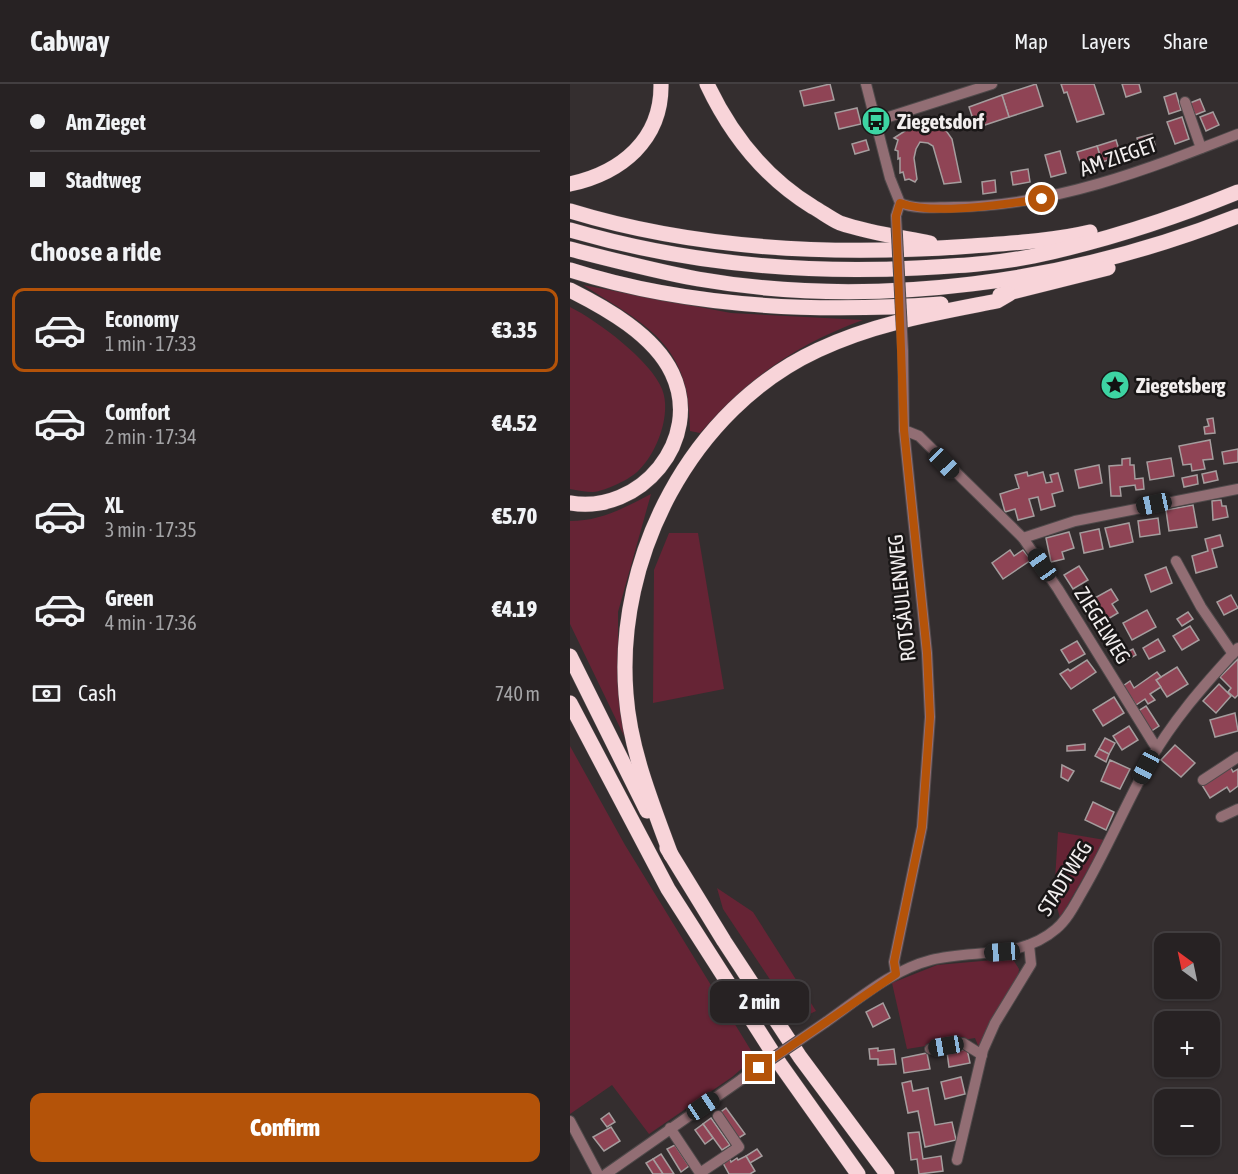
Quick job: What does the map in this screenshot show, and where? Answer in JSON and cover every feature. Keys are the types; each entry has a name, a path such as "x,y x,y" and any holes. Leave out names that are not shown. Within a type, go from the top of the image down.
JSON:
{"highway":[{"path":"570,184 594,179 621,165 644,143 660,106 662,84"},
{"path":"707,84 730,127 749,153 772,178 794,195 838,222 872,232 950,247"},
{"path":"570,230 611,242 750,266 862,271 970,266 1034,256 1146,226 1238,192"},
{"path":"570,211 655,232 759,247 859,251 1041,240 1115,226 1146,226"},
{"path":"570,249 701,279 797,289 906,290 1017,277 1132,253 1238,216"},
{"path":"570,270 666,294 805,308 909,307 954,303 1009,294 1118,265 1132,253"},
{"path":"570,290 636,331 655,349 672,372 678,391 679,408 679,428 673,446 662,466 647,482 631,494 610,502 585,506 570,503"},
{"path":"671,855 636,751 626,694 626,646 634,586 644,549 683,472 709,436 738,405 771,378 816,351 890,323 997,301 1009,294"},
{"path":"570,656 614,747 671,855 800,1057 886,1174"},
{"path":"570,703 668,889 780,1064 858,1174"}],"street":[{"path":"866,84 890,178 900,203"},
{"path":"876,121 992,84"},
{"path":"1185,102 1201,148"},
{"name":"AM ZIEGET","path":"900,203 912,207 985,206 1042,199 1087,187 1238,134"},
{"name":"ROTSÄULENWEG","path":"896,974 894,962 922,827 930,717 927,653 904,430 903,351 896,216 900,203"},
{"name":"ZIEGELWEG","path":"904,430 919,436 1023,538 1058,589 1157,749"},
{"path":"1023,538 1075,520 1238,489"},
{"name":"STADTWEG","path":"606,1174 896,974 931,960 1002,952 1029,945 1059,927 1071,911 1099,862 1157,749 1202,686 1235,651 1201,606 1176,561"},
{"path":"1203,780 1238,757"},
{"path":"1221,817 1238,809"},
{"path":"957,1160 982,1055 995,1023 1031,964 1029,945"},
{"path":"930,1049 963,1043 982,1055"},
{"path":"670,1128 700,1173 739,1147 718,1116"},
{"path":"570,1121 598,1174"}],"shaded area":[{"path":"583,285 731,313 863,320 815,340 774,365 736,396 700,433 690,431 688,401 683,377 674,358 661,341 628,313"},
{"path":"570,307 608,331 635,354 656,378 665,399 661,432 646,463 624,481 593,492 570,489"},
{"path":"651,494 618,612 618,682 625,738 570,624 570,521 602,516 622,509"},
{"path":"669,533 698,533 724,689 653,703 654,570"},
{"path":"570,746 625,845 755,1057 732,1077 649,1134 612,1085 570,1114"},
{"path":"1058,832 1105,840 1060,918 1054,896"},
{"path":"717,888 753,912 816,1011 797,1020 723,909"},
{"path":"1005,959 1014,961 1019,969 1018,978 979,1048 975,1038 907,1049 892,983 937,965"}],"building":[{"path":"830,84 834,100 804,106 800,91"},
{"path":"1036,84 1043,106 1009,117 1002,95"},
{"path":"1061,84 1094,84 1104,114 1077,122 1067,92 1064,93"},
{"path":"1122,84 1139,84 1141,92 1126,97"},
{"path":"1176,93 1181,110 1169,114 1164,97"},
{"path":"1002,95 1009,117 976,128 969,107"},
{"path":"1200,99 1205,111 1195,115 1190,103"},
{"path":"857,108 861,124 839,129 835,113"},
{"path":"1213,112 1219,125 1206,131 1200,117"},
{"path":"1182,117 1189,139 1175,144 1167,122"},
{"path":"913,120 927,124 929,121 938,125 940,122 952,139 961,182 944,184 933,146 920,142 914,158 917,179 915,182 905,180 903,172 900,173 898,151 895,150 898,140 894,138 905,131 903,128"},
{"path":"1152,134 1155,145 1140,149 1137,138"},
{"path":"866,140 869,150 855,154 852,144"},
{"path":"1116,140 1121,156 1102,162 1097,146"},
{"path":"1097,146 1102,162 1082,168 1077,152"},
{"path":"1060,151 1066,173 1051,177 1045,155"},
{"path":"1028,169 1030,182 1013,185 1011,172"},
{"path":"995,180 996,192 983,194 982,182"},
{"path":"1213,418 1215,433 1205,434 1204,427 1209,426 1207,419"},
{"path":"1210,440 1213,459 1203,460 1205,469 1192,471 1191,464 1183,465 1179,446"},
{"path":"1238,449 1238,462 1224,464 1222,452"},
{"path":"1130,458 1130,465 1134,465 1135,479 1143,478 1144,489 1136,490 1135,485 1120,487 1121,496 1111,496 1109,466 1122,465 1122,459"},
{"path":"1171,458 1174,476 1150,480 1147,462"},
{"path":"1099,465 1102,483 1079,488 1075,470"},
{"path":"1216,471 1218,480 1204,483 1202,474"},
{"path":"1027,472 1028,476 1043,472 1046,483 1052,482 1050,475 1058,473 1063,491 1052,494 1055,506 1041,510 1038,497 1029,499 1034,516 1018,520 1015,509 1005,512 1000,494 1019,488 1015,475"},
{"path":"1197,475 1198,484 1184,487 1182,478"},
{"path":"1221,500 1222,506 1226,506 1228,517 1213,520 1212,501"},
{"path":"1193,505 1197,527 1169,531 1166,510"},
{"path":"1158,518 1160,534 1140,537 1138,521"},
{"path":"1129,523 1133,542 1110,547 1105,528"},
{"path":"1099,529 1103,549 1084,553 1080,533"},
{"path":"1069,532 1074,548 1062,552 1064,559 1051,562 1046,538"},
{"path":"1220,535 1223,546 1212,549 1217,567 1196,573 1192,556 1208,551 1205,539"},
{"path":"1010,550 1014,556 1023,550 1031,560 1003,579 992,563"},
{"path":"1079,566 1088,580 1073,589 1064,575"},
{"path":"1166,567 1172,583 1151,592 1145,575"},
{"path":"1111,589 1118,600 1112,604 1118,613 1096,626 1088,613 1098,607 1093,599"},
{"path":"1231,595 1238,608 1224,615 1217,602"},
{"path":"1147,610 1156,627 1132,640 1123,623"},
{"path":"1188,612 1193,619 1182,626 1177,619"},
{"path":"1190,626 1199,640 1182,650 1173,636"},
{"path":"1158,639 1165,651 1149,659 1143,648"},
{"path":"1077,641 1085,654 1069,663 1061,650"},
{"path":"1133,649 1136,655 1125,661 1121,655"},
{"path":"1238,659 1238,695 1235,698 1228,692 1231,688 1220,677"},
{"path":"1087,660 1096,672 1071,689 1060,674 1068,669 1070,671"},
{"path":"1177,667 1188,684 1167,697 1156,680"},
{"path":"1157,672 1161,677 1156,680 1161,687 1150,694 1155,700 1148,704 1145,699 1136,705 1123,686 1130,681 1134,688"},
{"path":"1219,684 1231,696 1216,713 1203,701"},
{"path":"1114,697 1124,713 1103,726 1093,710"},
{"path":"1146,706 1159,726 1150,732 1138,711"},
{"path":"1235,713 1238,731 1215,737 1210,720"},
{"path":"1129,726 1138,740 1122,750 1113,736"},
{"path":"1105,738 1115,743 1109,754 1099,749"},
{"path":"1085,744 1085,750 1067,751 1067,746"},
{"path":"1175,745 1195,763 1181,777 1161,760"},
{"path":"1099,749 1109,754 1106,762 1095,756"},
{"path":"1110,760 1130,769 1120,789 1101,781"},
{"path":"1062,765 1074,771 1068,781 1061,777"},
{"path":"1230,766 1233,772 1238,769 1238,786 1230,792 1227,787 1210,798 1202,785"},
{"path":"1093,802 1114,812 1106,830 1085,820"},
{"path":"883,1003 890,1018 873,1027 866,1012"},
{"path":"878,1048 878,1051 894,1049 896,1064 878,1065 878,1059 870,1059 869,1049"},
{"path":"967,1049 970,1063 949,1067 947,1052"},
{"path":"927,1053 930,1069 904,1073 902,1058"},
{"path":"961,1077 965,1094 945,1099 941,1082"},
{"path":"911,1081 913,1091 928,1088 935,1125 952,1122 956,1140 925,1147 918,1111 908,1113 902,1083"},
{"path":"726,1108 745,1134 737,1139 718,1114"},
{"path":"609,1113 615,1122 607,1127 601,1119"},
{"path":"711,1118 730,1145 722,1150 703,1124"},
{"path":"703,1124 713,1138 705,1144 695,1130"},
{"path":"611,1127 620,1141 604,1151 593,1137"},
{"path":"919,1132 923,1159 941,1156 943,1171 919,1174 917,1159 911,1160 908,1133"},
{"path":"675,1145 689,1166 681,1172 667,1149"},
{"path":"757,1149 762,1156 750,1163 746,1156"},
{"path":"661,1154 674,1174 663,1174 653,1159"},
{"path":"746,1156 755,1171 750,1174 729,1174 723,1163"},
{"path":"653,1159 663,1174 653,1174 646,1163"}],"place":[{"name":"Ziegetsdorf","path":"876,121"},
{"name":"Ziegetsberg","path":"1115,385"}],"route":[{"path":"759,1068 896,974 894,962 922,827 930,717 927,653 904,430 904,361 896,216 900,203 912,207 985,206 1042,199"}]}
